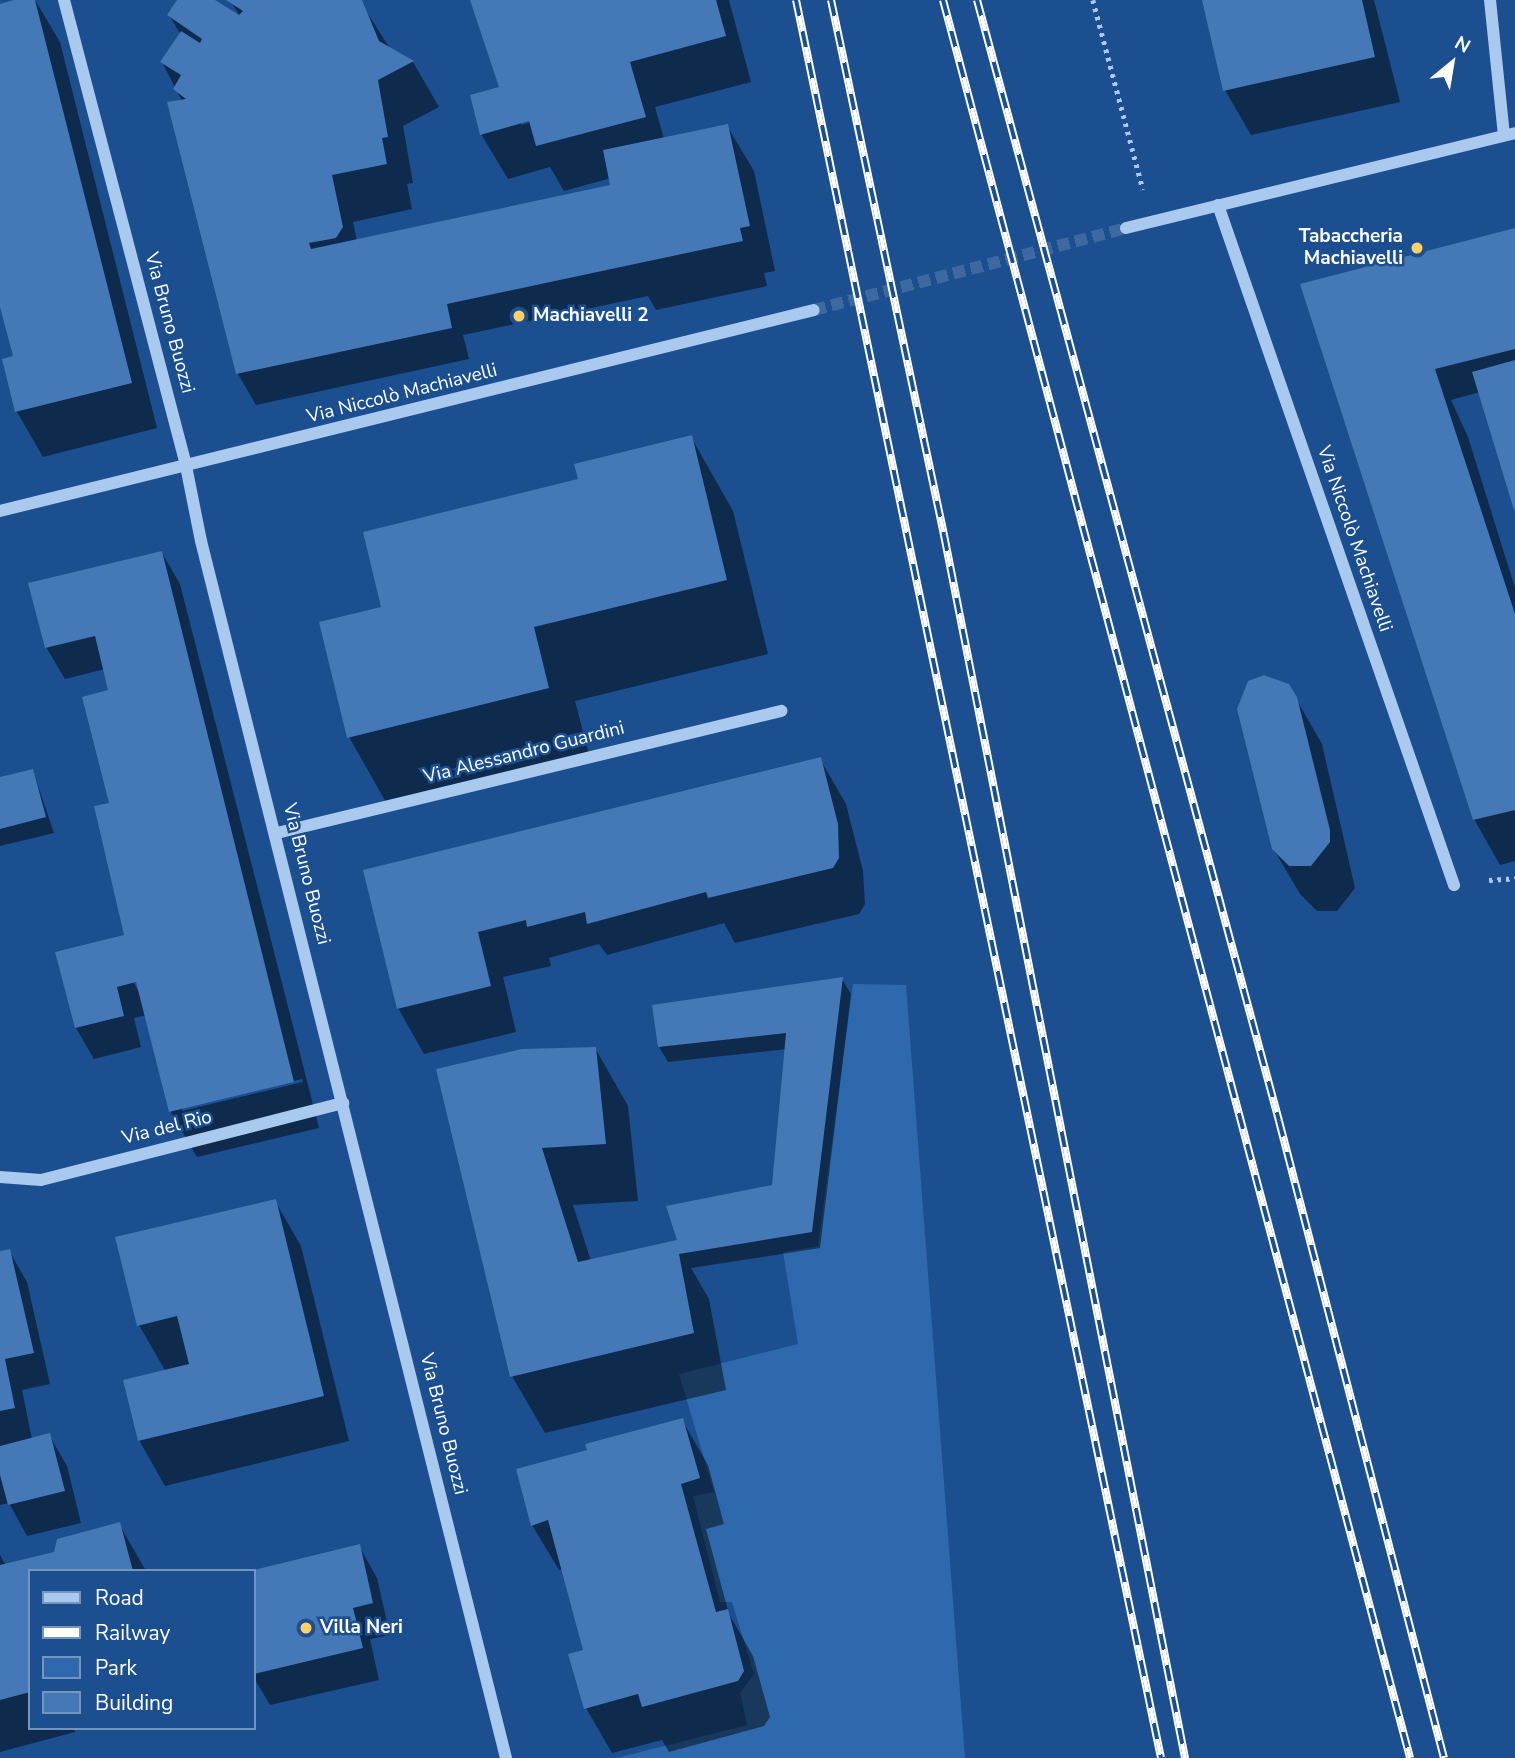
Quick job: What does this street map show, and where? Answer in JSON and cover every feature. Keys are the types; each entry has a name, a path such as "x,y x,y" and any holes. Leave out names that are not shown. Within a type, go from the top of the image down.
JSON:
{"street":[{"name":"Via Bruno Buozzi","path":"64,0 186,466 201,541 277,833 506,1758"},
{"path":"1126,228 1509,134 1490,0"},
{"name":"Via Niccolò Machiavelli","path":"1218,205 1454,885"},
{"name":"Via Niccolò Machiavelli","path":"0,512 814,310"},
{"name":"Via Alessandro Guardini","path":"277,833 781,711"},
{"name":"Via del Rio","path":"0,1177 41,1180 343,1103"}],"path":[{"path":"1093,0 1152,221"}],"green space":[{"path":"853,984 906,985 965,1758 617,1758 747,1725 740,1693 754,1674 732,1602 720,1602 693,1496 714,1492 679,1374 798,1344 783,1252 818,1246"}],"building":[{"path":"14,0 35,0 132,383 15,412 2,359 13,356 0,307 0,4"},
{"path":"177,0 215,0 239,15 243,11 226,0 362,0 379,41 414,61 378,80 388,137 382,138 387,164 332,175 343,227 336,238 309,243 311,249 610,185 603,150 728,124 750,226 740,228 743,241 447,304 452,328 236,374 167,102 186,99 173,89 181,75 160,62 181,31 200,43 202,39 167,15"},
{"path":"470,0 716,0 726,36 630,62 646,117 536,146 529,121 480,135 470,95 499,87"},
{"path":"1202,0 1362,0 1375,57 1223,91"},
{"path":"1515,228 1515,349 1435,369 1515,614 1515,810 1473,820 1300,284"},
{"path":"1515,360 1515,510 1514,510 1472,372"},
{"path":"692,435 727,580 534,627 549,688 347,738 319,622 381,607 363,532 578,479 574,464"},
{"path":"162,551 294,1082 169,1112 136,982 117,987 124,1016 75,1028 55,952 124,935 94,806 109,803 82,697 108,690 95,636 45,648 28,583"},
{"path":"1264,675 1289,684 1297,697 1330,830 1330,842 1311,866 1289,866 1272,849 1237,709 1248,681"},
{"path":"821,757 838,824 839,858 833,868 708,898 706,892 587,924 585,912 527,927 526,920 478,932 491,986 397,1009 363,870"},
{"path":"33,769 46,817 0,829 0,777"},
{"path":"843,977 812,1232 679,1254 694,1333 510,1377 436,1069 522,1049 596,1047 606,1144 542,1148 578,1262 677,1240 666,1206 772,1185 786,1033 658,1047 652,1005"},
{"path":"276,1199 324,1396 138,1441 123,1380 189,1364 177,1316 137,1326 115,1237"},
{"path":"10,1249 34,1353 5,1359 15,1408 0,1411 0,1251"},
{"path":"683,1418 700,1478 681,1484 716,1612 728,1609 744,1671 738,1681 642,1707 638,1694 584,1709 568,1654 583,1650 548,1520 531,1526 516,1469 587,1450 585,1444"},
{"path":"50,1433 65,1491 8,1505 0,1475 0,1446"},
{"path":"120,1522 132,1569 28,1569 28,1693 0,1700 0,1565 54,1552 57,1539"},
{"name":"Villa Neri","path":"360,1544 373,1603 353,1608 363,1648 256,1674 256,1570"}],"tunnel":[{"path":"814,310 1126,228"}],"railway":[{"path":"796,0 1161,1758"},
{"path":"831,0 944,535 1185,1758"},
{"path":"943,0 1410,1758"},
{"path":"977,0 1279,1121 1444,1758"}],"place":[{"name":"Tabaccheria Machiavelli","path":"1417,248"},
{"name":"Machiavelli 2","path":"519,316"},
{"name":"Villa Neri","path":"306,1628"}]}
